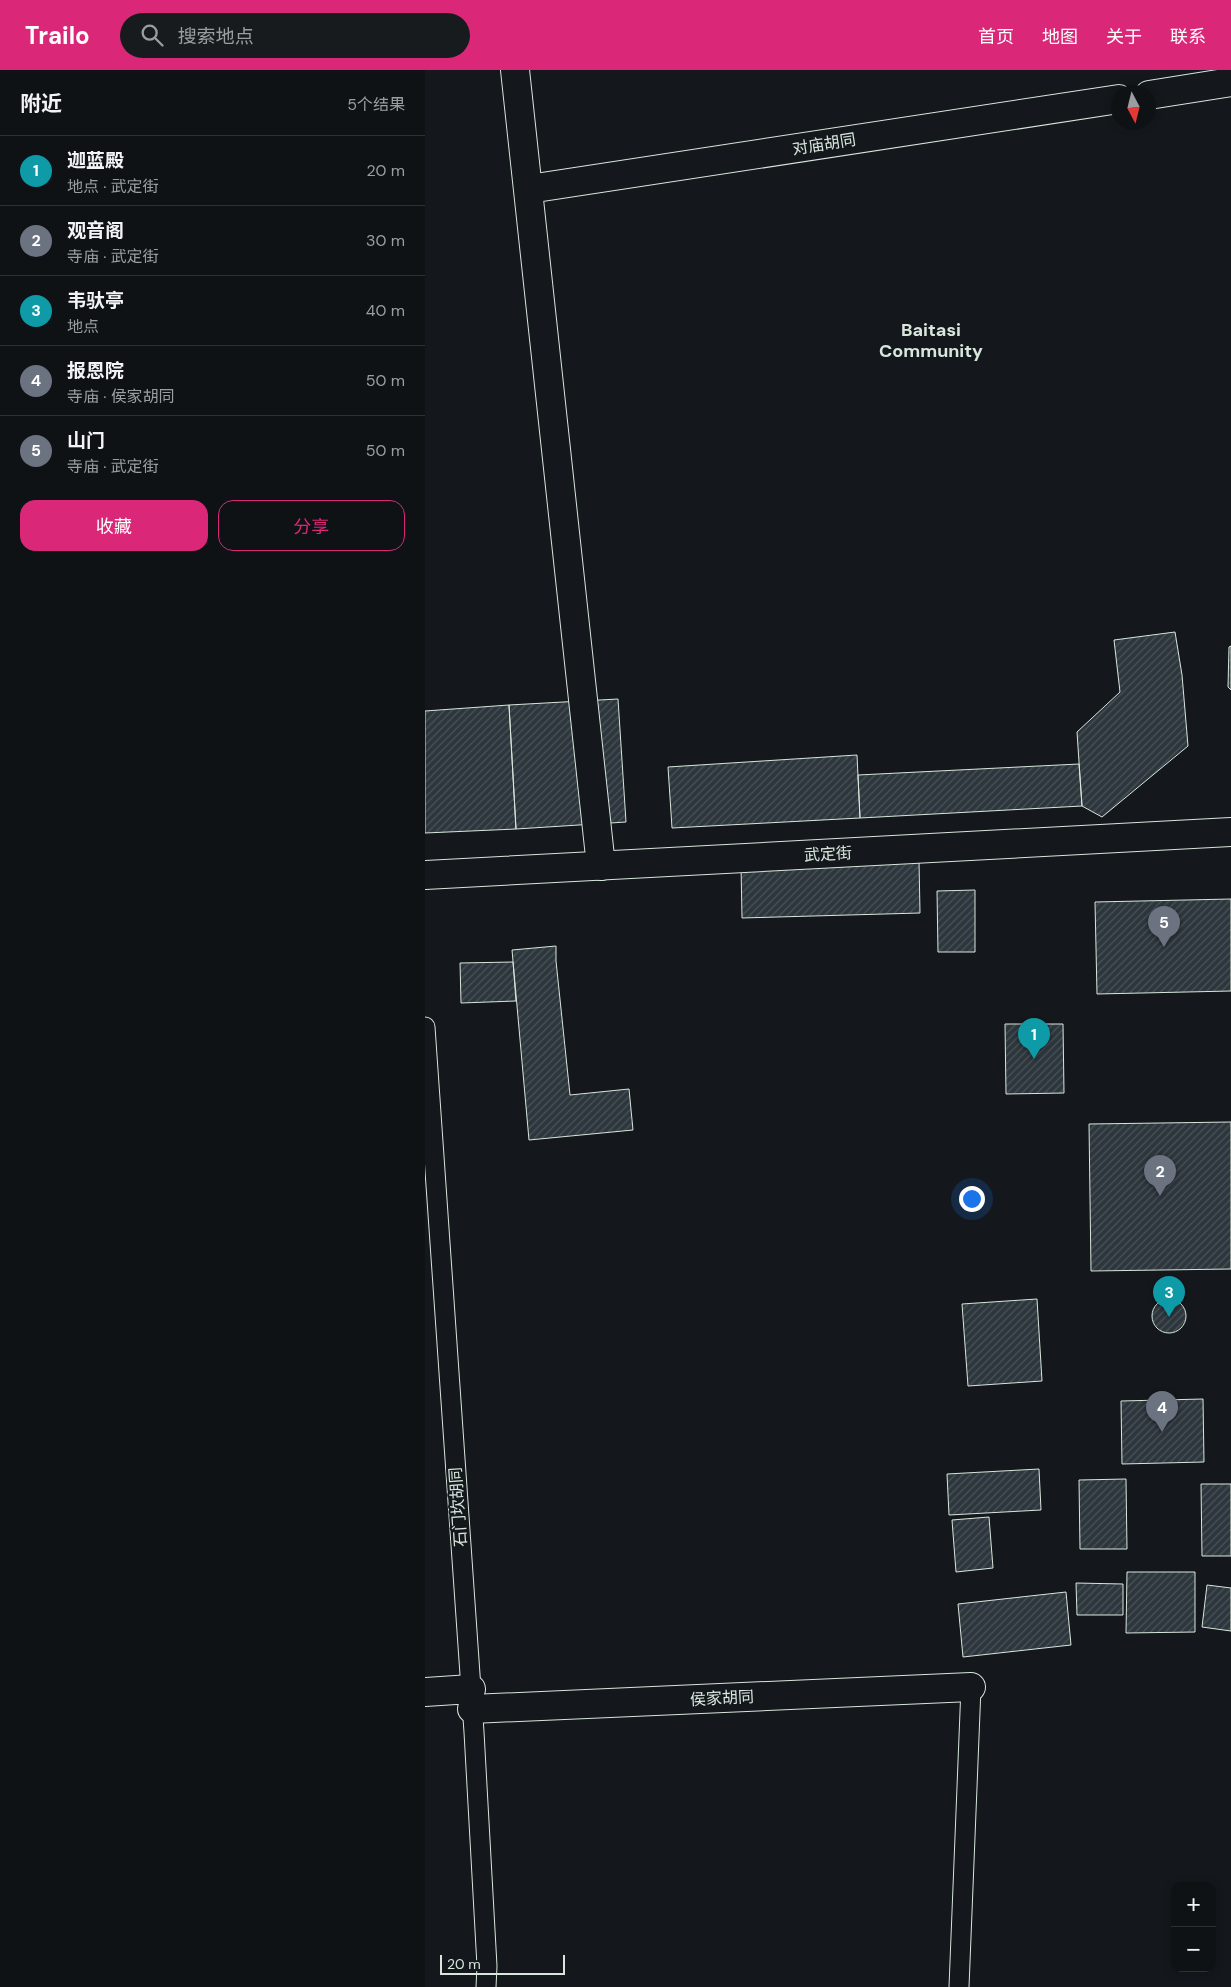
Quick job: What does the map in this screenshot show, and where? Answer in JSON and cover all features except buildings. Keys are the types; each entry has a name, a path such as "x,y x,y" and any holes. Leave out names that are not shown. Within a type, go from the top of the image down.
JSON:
{"street":[{"path":"515,70 601,866"},
{"path":"1156,94 1231,82"},
{"name":"对庙胡同","path":"529,189 1111,100"},
{"name":"武定街","path":"425,875 1231,832"},
{"name":"侯家胡同","path":"425,1692 472,1699 971,1687"}],"lane":[{"name":"石门坎胡同","path":"425,1027 472,1699 487,1966 486,1987"},
{"path":"959,1987 971,1687"}],"place":[{"name":"山门","path":"1164,947"},
{"name":"迦蓝殿","path":"1034,1059"},
{"name":"观音阁","path":"1160,1196"},
{"name":"韦驮亭","path":"1169,1317"},
{"name":"报恩院","path":"1162,1432"}],"district":[{"name":"Baitasi Community","path":"931,340"}]}
